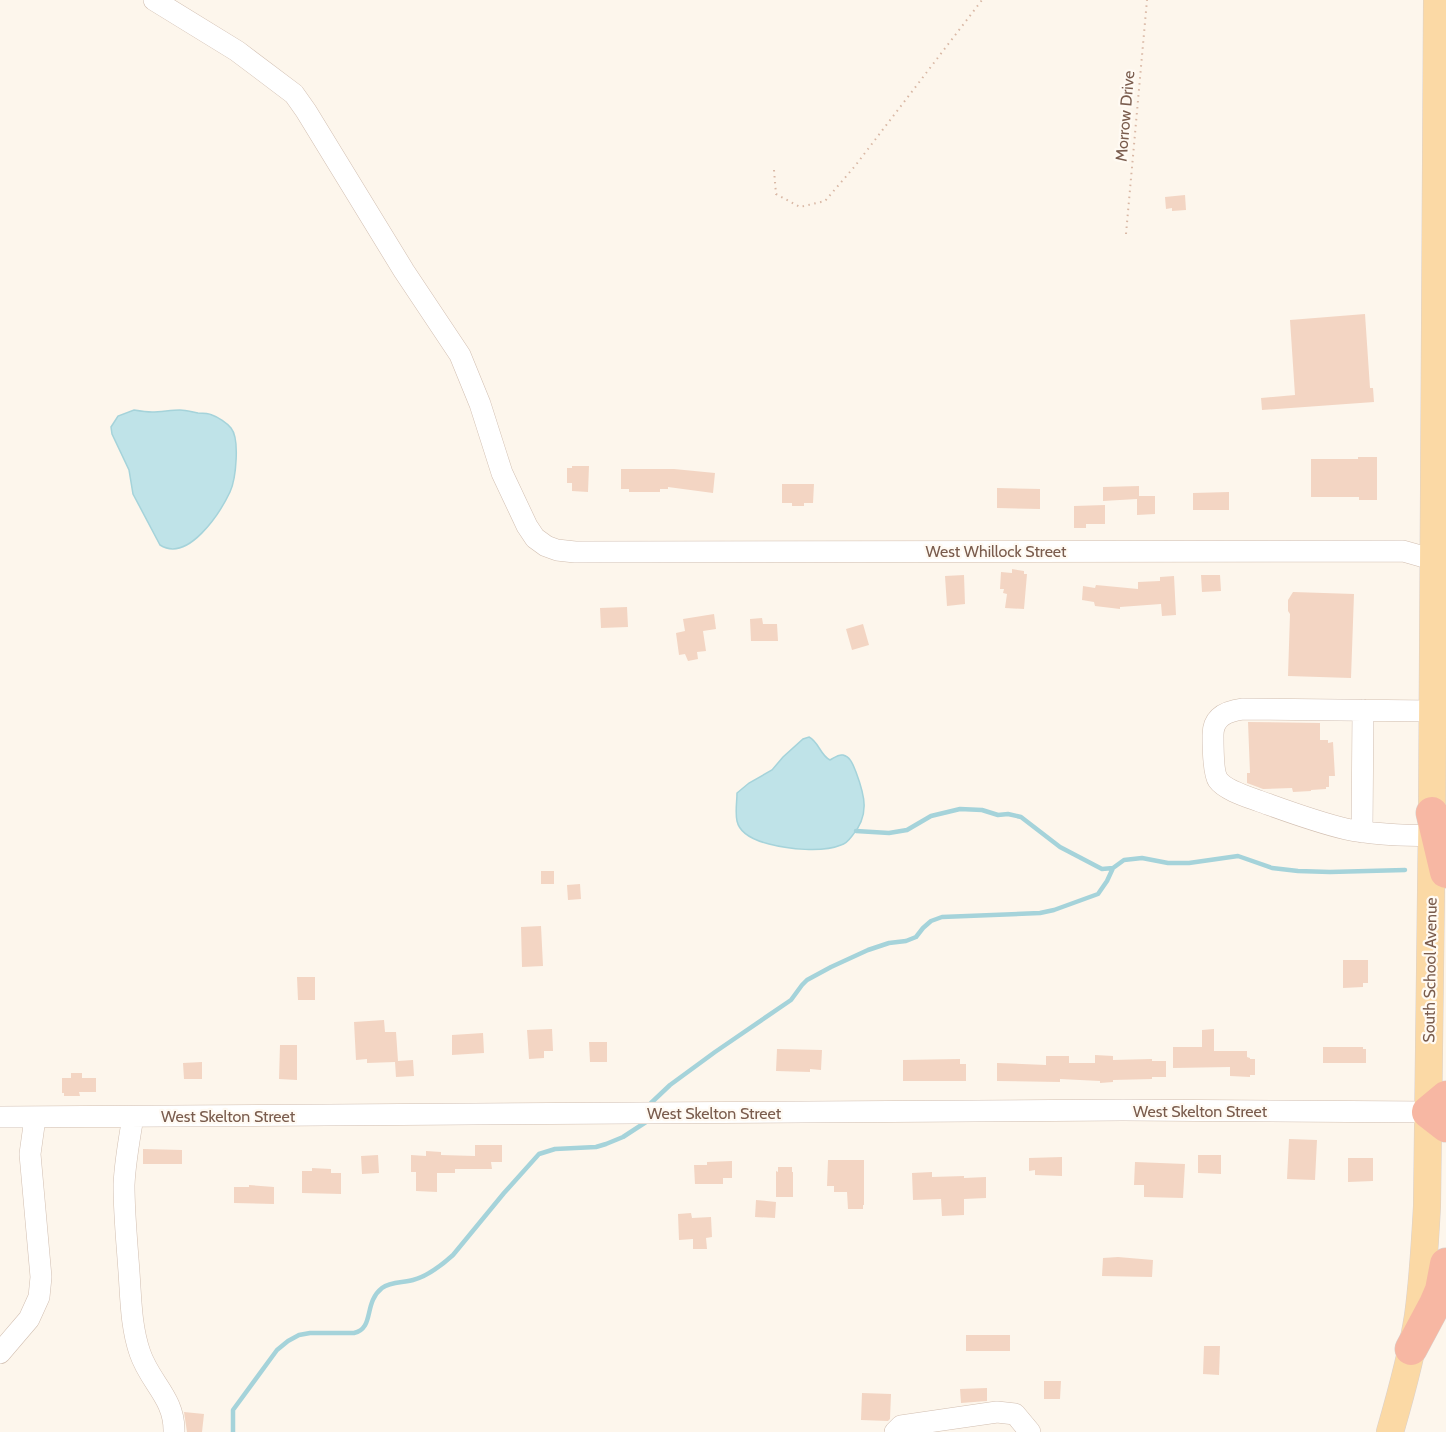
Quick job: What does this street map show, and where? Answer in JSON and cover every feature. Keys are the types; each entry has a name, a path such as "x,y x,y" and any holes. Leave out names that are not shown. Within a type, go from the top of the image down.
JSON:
{"highway":[{"path":"1432,824 1446,872"},
{"path":"1411,1349 1441,1290 1446,1264"}],"main road":[{"name":"South School Avenue","path":"1390,1432 1402,1391 1418,1316 1440,1112 1432,824 1432,711 1440,561 1437,0"}],"street":[{"name":"West Whillock Street","path":"154,0 244,57 294,94 404,271 460,355 480,404 502,473 527,526 535,538 546,546 575,552 1403,551 1440,561"},
{"path":"1432,711 1284,708 1234,710 1221,716 1214,728 1213,736 1215,773 1218,780 1241,794 1310,819 1362,832 1432,824"},
{"path":"1362,710 1362,832"},
{"name":"West Skelton Street","path":"0,1117 1112,1110 1440,1112"},
{"path":"133,1117 126,1153 124,1186 132,1325 140,1355 169,1405 174,1432"},
{"path":"0,1353 29,1320 39,1298 41,1277 30,1154 35,1118"},
{"path":"895,1432 901,1425 996,1412 1015,1414 1030,1432"}],"path":[{"path":"774,170 776,194 800,207 825,201 982,0"},
{"name":"Morrow Drive","path":"1126,234 1147,0"}],"water":[{"path":"134,410 152,412 182,410 209,414 225,422 234,433 236,459 230,492 211,523 192,542 181,547 171,549 160,545 133,494 129,470 112,434 111,427 118,416"},
{"path":"809,737 830,760 841,755 846,756 851,762 859,781 864,805 864,813 858,828 844,844 824,849 786,847 764,843 750,837 737,821 737,793 772,770 803,739"}],"building":[{"path":"1185,195 1186,210 1166,209 1165,197"},
{"path":"1365,314 1370,388 1373,388 1374,402 1262,410 1261,398 1295,395 1290,320"},
{"path":"1358,457 1377,457 1377,500 1359,500 1359,497 1311,497 1311,459 1358,459"},
{"path":"572,466 589,466 588,492 572,491 572,483 567,483 567,468 572,468"},
{"path":"621,469 674,469 715,473 713,493 668,487 668,489 660,489 660,492 629,492 629,489 621,489"},
{"path":"782,484 814,484 813,503 792,506 792,503 782,503"},
{"path":"1139,486 1139,496 1155,496 1155,514 1137,515 1137,499 1103,501 1103,487"},
{"path":"997,488 1040,489 1040,509 997,508"},
{"path":"1229,492 1229,510 1193,510 1193,493"},
{"path":"1105,505 1105,524 1086,524 1086,528 1074,528 1074,506"},
{"path":"1012,569 1024,571 1024,574 1027,574 1024,609 1005,608 1007,594 1003,593 1004,589 1000,589 1001,572 1012,573"},
{"path":"964,575 965,604 947,606 945,576"},
{"path":"1201,575 1220,575 1221,591 1202,592"},
{"path":"1174,576 1176,615 1162,616 1161,604 1120,607 1120,609 1095,606 1094,602 1082,600 1083,586 1138,589 1138,582 1160,581 1160,577"},
{"path":"1293,592 1354,594 1351,678 1288,676 1290,614 1288,600"},
{"path":"627,607 628,627 601,628 600,608"},
{"path":"714,614 716,629 703,631 706,651 697,652 698,659 688,661 685,654 679,655 676,633 685,631 683,619"},
{"path":"762,618 763,624 777,624 778,641 751,641 750,619"},
{"path":"863,624 869,645 852,650 846,629"},
{"path":"1248,722 1320,723 1320,740 1333,742 1335,776 1329,776 1329,787 1293,792 1292,788 1263,789 1247,783 1247,773 1250,773"},
{"path":"541,871 554,871 554,884 541,884"},
{"path":"580,884 581,899 568,900 567,885"},
{"path":"541,926 543,966 522,967 521,927"},
{"path":"1343,960 1368,960 1368,983 1363,983 1363,987 1343,988"},
{"path":"297,977 315,977 315,1000 298,1000"},
{"path":"384,1020 385,1032 396,1032 398,1061 413,1060 414,1076 396,1077 395,1062 367,1063 367,1059 356,1060 354,1022"},
{"path":"552,1029 553,1051 544,1051 544,1058 529,1059 527,1030"},
{"path":"1214,1029 1214,1051 1247,1051 1247,1057 1255,1059 1255,1075 1230,1076 1230,1067 1173,1068 1173,1047 1202,1047 1202,1030"},
{"path":"483,1033 484,1053 452,1055 452,1035"},
{"path":"589,1042 607,1042 607,1062 590,1062"},
{"path":"280,1045 297,1045 297,1080 279,1079"},
{"path":"1323,1047 1363,1047 1366,1049 1366,1063 1323,1063"},
{"path":"777,1049 822,1050 821,1070 776,1071"},
{"path":"1095,1055 1113,1056 1113,1060 1166,1061 1166,1077 1113,1080 1113,1082 1100,1083 1100,1081 1060,1079 1060,1082 997,1081 997,1063 1046,1065 1046,1056 1069,1056 1069,1063 1095,1063"},
{"path":"960,1059 960,1064 966,1064 966,1081 903,1081 903,1060"},
{"path":"202,1062 202,1079 184,1079 183,1063"},
{"path":"71,1073 82,1073 82,1078 96,1078 96,1092 79,1092 80,1096 64,1096 62,1078 71,1078"},
{"path":"1289,1139 1317,1140 1315,1180 1287,1179"},
{"path":"475,1145 502,1145 502,1162 491,1162 492,1169 455,1169 455,1173 437,1173 437,1192 416,1191 416,1172 411,1172 411,1155 426,1156 426,1151 441,1152 441,1155 475,1156"},
{"path":"143,1149 182,1150 182,1164 143,1164"},
{"path":"378,1155 379,1173 362,1174 361,1156"},
{"path":"1198,1155 1221,1155 1221,1174 1198,1173"},
{"path":"1062,1157 1062,1176 1035,1175 1035,1170 1029,1171 1029,1158"},
{"path":"1348,1158 1373,1158 1373,1181 1348,1182"},
{"path":"828,1160 864,1160 863,1209 848,1209 847,1192 834,1192 834,1186 827,1186"},
{"path":"732,1161 732,1178 723,1178 723,1184 695,1184 694,1165"},
{"path":"1135,1162 1185,1164 1183,1198 1144,1197 1144,1185 1134,1185"},
{"path":"778,1167 792,1167 793,1197 776,1197"},
{"path":"312,1168 331,1169 331,1173 341,1173 341,1194 302,1193 302,1171 312,1171"},
{"path":"932,1172 932,1177 986,1177 986,1198 964,1199 964,1215 942,1216 941,1199 913,1200 912,1173"},
{"path":"249,1185 274,1187 274,1204 234,1203 234,1187 249,1187"},
{"path":"756,1200 776,1202 775,1218 755,1217"},
{"path":"691,1213 692,1218 711,1217 712,1237 706,1238 707,1249 693,1249 693,1239 679,1240 678,1214"},
{"path":"1103,1258 1153,1260 1152,1277 1102,1276"},
{"path":"966,1335 1010,1335 1010,1351 966,1351"},
{"path":"1204,1346 1220,1346 1219,1375 1203,1374"},
{"path":"1044,1381 1061,1381 1060,1399 1044,1399"},
{"path":"987,1388 987,1401 961,1403 960,1389"},
{"path":"862,1393 891,1394 888,1421 861,1420"},
{"path":"184,1412 204,1414 202,1432 187,1432"}],"waterway":[{"path":"856,831 889,833 907,830 931,816 960,809 982,810 998,815 1008,814 1021,817 1060,847 1102,869 1113,868"},
{"path":"651,1103 670,1085 791,1000 807,980 831,967 868,950 916,937 931,921 942,917 1040,913 1098,894 1113,868 1124,860 1142,858 1168,863 1189,863 1238,856 1272,868 1298,871 1405,870"},
{"path":"233,1432 233,1410 277,1350 288,1341 299,1335 310,1333 354,1333 360,1330 365,1326 376,1294 382,1288 389,1284 424,1276 449,1259 539,1154 555,1149 596,1147 623,1137 646,1122"}]}
